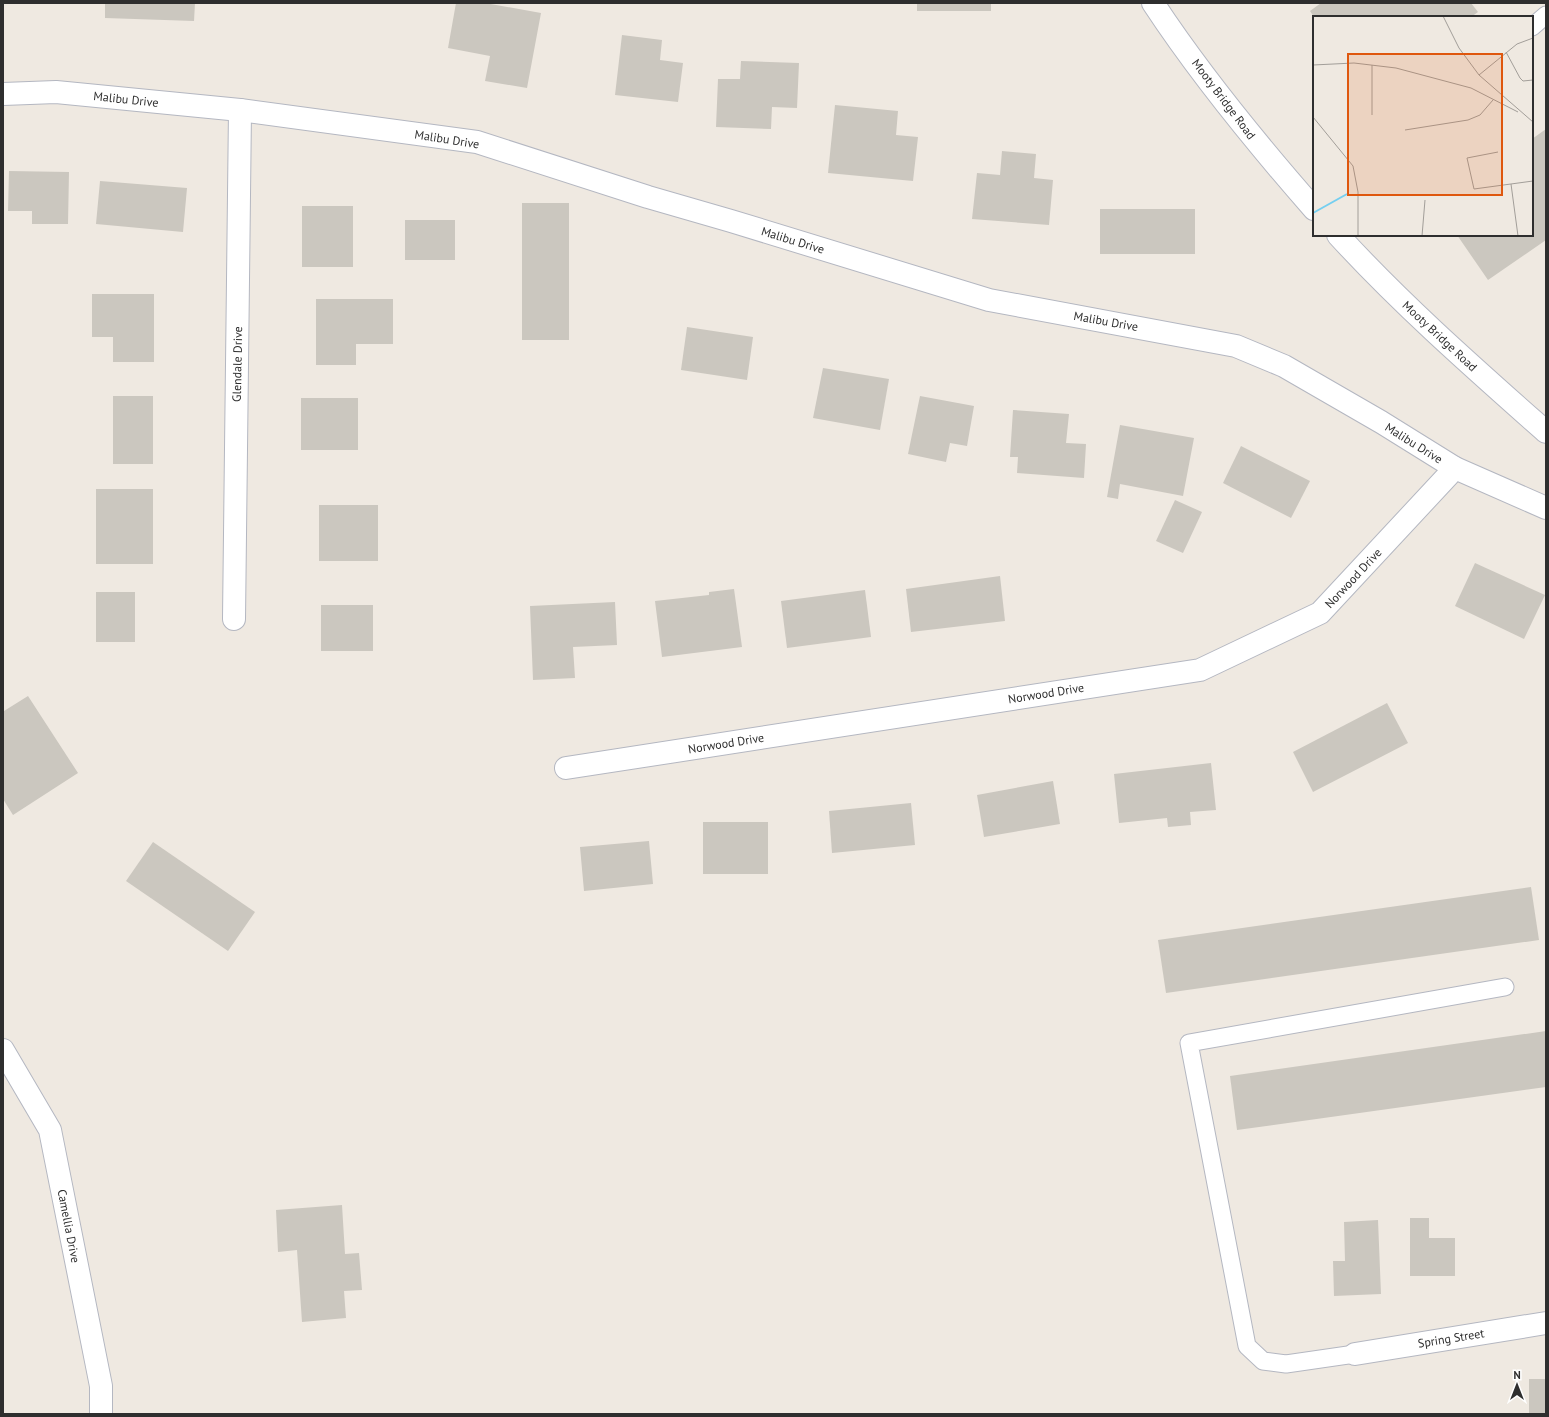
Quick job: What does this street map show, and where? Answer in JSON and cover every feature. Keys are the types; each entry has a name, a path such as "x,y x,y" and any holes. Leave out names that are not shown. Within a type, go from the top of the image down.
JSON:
{"street":[{"name":"Mooty Bridge Road","path":"1153,3 1209,81 1260,146 1313,208"},
{"name":"Malibu Drive","path":"3,94 56,92 240,110 477,142 648,197 989,300 1236,346 1284,366 1381,422 1455,468 1546,508"},
{"name":"Glendale Drive","path":"234,619 240,110"},
{"name":"Mooty Bridge Road","path":"1339,236 1362,261 1426,323 1546,432"},
{"name":"Norwood Drive","path":"566,768 1200,670 1320,613 1455,468"},
{"name":"Camellia Drive","path":"3,1050 50,1130 101,1386 101,1414"},
{"name":"Spring Street","path":"1355,1354 1546,1323"}],"lane":[{"path":"1533,26 1546,15"},
{"path":"1355,1354 1286,1364 1263,1361 1247,1346 1189,1043 1505,987"}],"building":[{"path":"105,3 195,3 194,21 105,18"},
{"path":"456,3 485,3 541,13 527,88 485,81 490,56 448,48"},
{"path":"917,3 991,3 991,11 917,11"},
{"path":"1321,3 1471,3 1478,12 1472,16 1313,16 1310,11"},
{"path":"622,35 662,40 660,60 683,63 678,102 615,95"},
{"path":"741,61 799,63 797,108 772,107 771,129 716,127 718,79 740,79"},
{"path":"835,105 898,111 896,135 918,137 913,181 828,173"},
{"path":"1546,129 1546,240 1488,280 1458,236 1533,236 1533,138"},
{"path":"1002,151 1036,154 1034,178 1053,180 1049,225 972,219 977,173 1000,175"},
{"path":"9,171 69,172 68,224 32,224 32,211 8,211"},
{"path":"100,181 187,188 183,232 96,224"},
{"path":"522,203 569,203 569,340 522,340"},
{"path":"302,206 353,206 353,267 302,267"},
{"path":"1100,209 1195,209 1195,254 1100,254"},
{"path":"405,220 455,220 455,260 405,260"},
{"path":"92,294 154,294 154,362 113,362 113,337 92,337"},
{"path":"316,299 393,299 393,344 356,344 356,365 316,365"},
{"path":"687,327 753,337 747,380 681,370"},
{"path":"823,368 889,379 880,430 813,418"},
{"path":"113,396 153,396 153,464 113,464"},
{"path":"920,396 974,406 967,446 950,443 946,462 908,454"},
{"path":"301,398 358,398 358,450 301,450"},
{"path":"1013,410 1069,414 1066,443 1086,444 1084,478 1017,473 1018,457 1010,457"},
{"path":"1120,425 1194,438 1183,496 1120,484 1118,499 1107,497"},
{"path":"1241,446 1310,481 1291,518 1223,483"},
{"path":"96,489 153,489 153,564 96,564"},
{"path":"1175,500 1202,512 1183,553 1156,541"},
{"path":"319,505 378,505 378,561 319,561"},
{"path":"1475,563 1545,595 1524,639 1455,606"},
{"path":"1000,576 1005,621 911,632 906,589"},
{"path":"734,589 742,647 662,657 655,601 709,595 709,592"},
{"path":"865,590 871,637 787,648 781,601"},
{"path":"96,592 135,592 135,642 96,642"},
{"path":"615,602 617,645 573,647 575,678 533,680 530,606"},
{"path":"321,605 373,605 373,651 321,651"},
{"path":"28,696 78,773 13,815 3,799 3,710 4,711"},
{"path":"1387,703 1408,743 1313,792 1293,752"},
{"path":"1211,763 1216,810 1190,812 1191,825 1168,827 1167,818 1119,823 1114,774"},
{"path":"1053,781 1060,824 984,837 977,795"},
{"path":"911,803 915,845 832,853 829,811"},
{"path":"703,822 768,822 768,874 703,874"},
{"path":"649,841 653,884 584,891 580,847"},
{"path":"153,842 255,912 228,951 126,881"},
{"path":"1531,887 1539,940 1166,993 1158,940"},
{"path":"1546,1031 1546,1087 1237,1130 1230,1076"},
{"path":"342,1205 345,1254 359,1253 362,1290 344,1291 346,1318 302,1322 297,1250 278,1252 276,1210"},
{"path":"1410,1218 1429,1218 1429,1238 1455,1238 1455,1276 1410,1276"},
{"path":"1378,1220 1381,1294 1334,1296 1333,1261 1345,1261 1344,1222"},
{"path":"1529,1379 1546,1379 1546,1414 1529,1414"}]}
